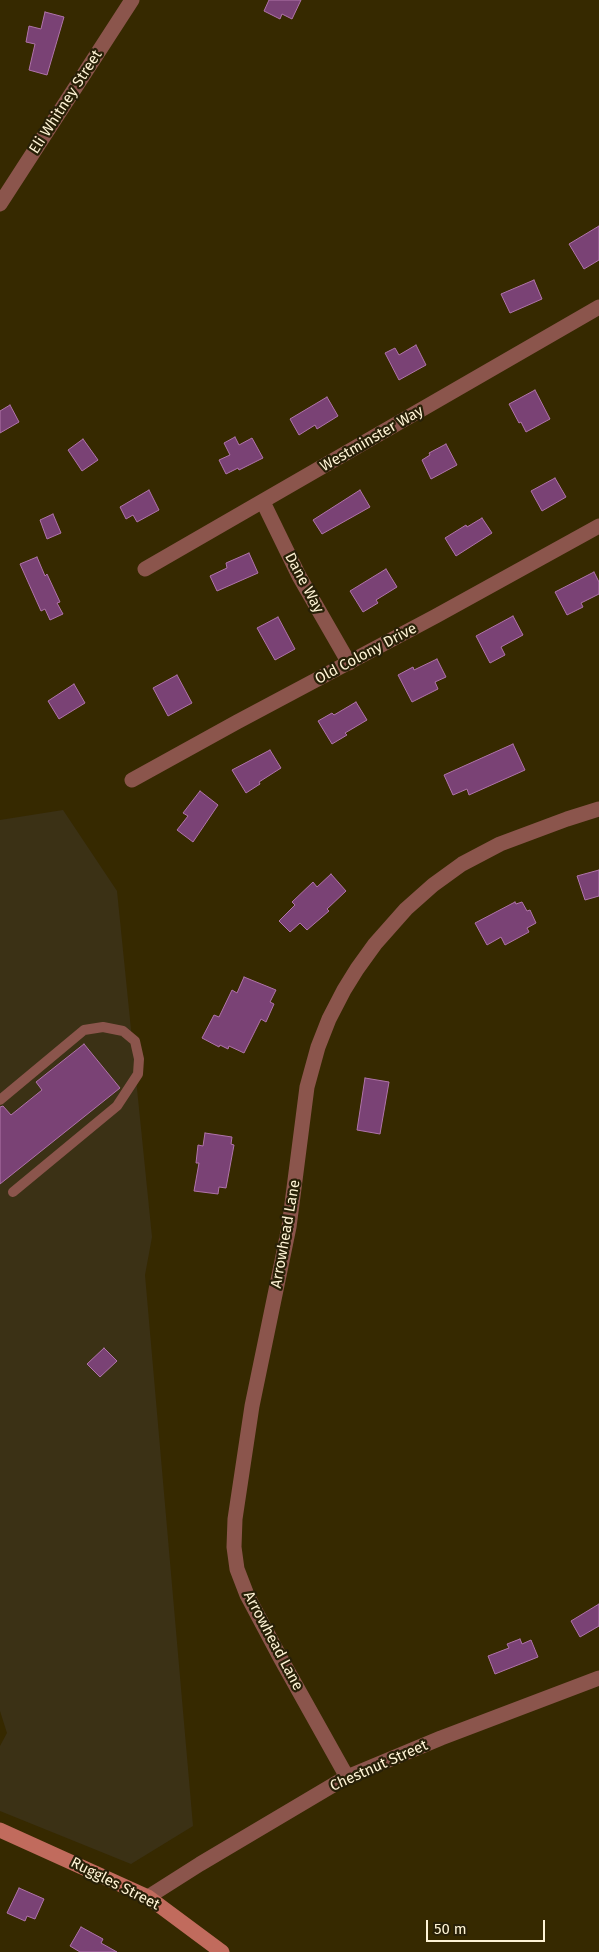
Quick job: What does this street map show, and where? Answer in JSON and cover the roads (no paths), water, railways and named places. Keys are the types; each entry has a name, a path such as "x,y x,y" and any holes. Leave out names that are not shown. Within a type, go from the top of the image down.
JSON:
{"street":[{"name":"Eli Whitney Street","path":"0,204 125,2"},
{"name":"Westminster Way","path":"145,569 599,307"},
{"name":"Dane Way","path":"263,502 299,576 349,663"},
{"name":"Old Colony Drive","path":"132,780 599,526"},
{"name":"Arrowhead Lane","path":"347,1777 280,1659 247,1595 237,1569 234,1547 235,1519 252,1406 289,1227 307,1088 318,1047 329,1019 344,990 375,944 406,909 433,885 462,864 500,844 599,809"},
{"name":"Chestnut Street","path":"148,1897 347,1777 441,1738 599,1678"},
{"name":"Ruggles Street","path":"0,1830 148,1897 222,1952"}],"lane":[{"path":"0,1100 84,1030 103,1026 123,1031 135,1042 139,1059 138,1074 117,1106 13,1192"}]}
